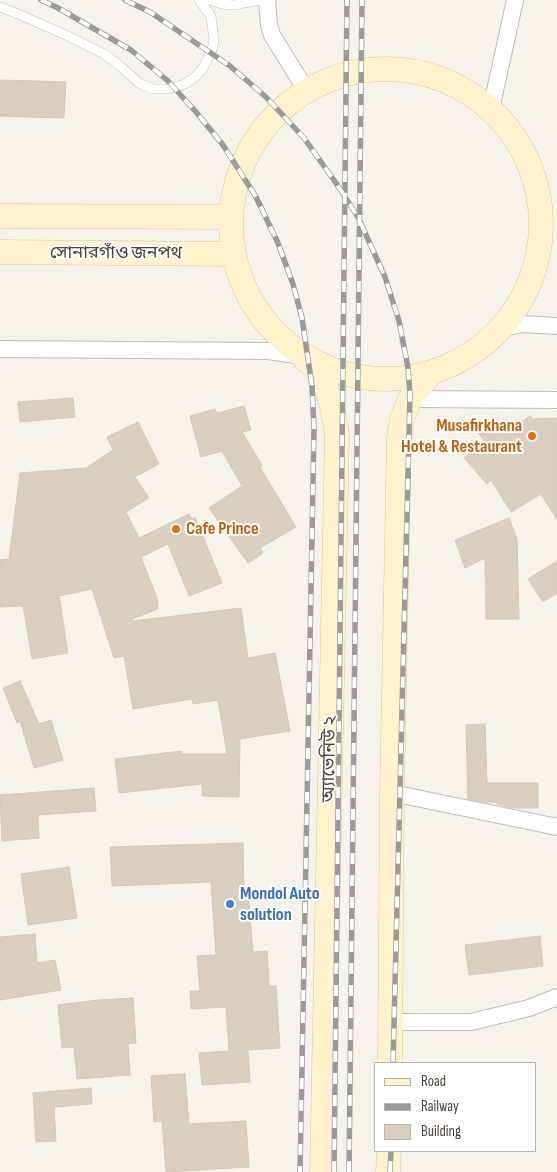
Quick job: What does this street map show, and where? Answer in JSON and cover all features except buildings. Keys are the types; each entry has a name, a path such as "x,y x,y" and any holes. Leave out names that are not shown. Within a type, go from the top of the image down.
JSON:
{"main road":[{"path":"382,68 422,72 459,86 491,109 521,145 536,182 542,228 534,273 521,302 503,328 470,355 431,373 387,380 344,374 303,356 270,329 246,294 232,254 229,217 240,167 266,123 306,90 342,74 382,68"},
{"path":"536,182 553,204 557,206"},
{"name":"সোনারগাঁও জনপথ","path":"0,216 229,217"},
{"name":"সোনারগাঁও জনপথ","path":"0,252 232,254"},
{"path":"534,273 557,258"},
{"name":"অ্যাভেনিউ ২","path":"303,356 317,369 325,384 332,406 337,434 322,1172"},
{"path":"390,1062 392,793 399,438 402,419 410,399 431,373"},
{"path":"388,1152 388,1172"}],"street":[{"path":"267,0 269,25 272,35 306,90"},
{"path":"491,109 515,0"},
{"path":"503,328 521,324 557,326"},
{"path":"0,349 268,351 303,356"},
{"path":"410,399 557,400"},
{"path":"392,793 557,827"},
{"path":"390,1022 471,1022 529,1008 557,997"}],"lane":[{"path":"0,8 68,36 104,54 139,83 153,89 169,89 185,84 196,76 203,68 212,50 214,40 211,16 199,0"},
{"path":"208,0 234,5 260,0"}],"railway":[{"path":"41,0 131,50 168,81 196,112 223,145 256,197 278,243 293,284 302,318 312,386 314,429 300,1172"},
{"path":"125,0 150,12 230,66 266,97 304,138 358,217 385,277 399,321 408,368 410,395 393,1062"},
{"path":"334,1172 347,0"},
{"path":"349,1172 362,0"},
{"path":"390,1172 391,1152"}],"place":[{"name":"Musafirkhana Hotel & Restaurant","path":"532,436"},
{"name":"Cafe Prince","path":"176,529"},
{"name":"Mondol Auto solution","path":"230,904"}]}
